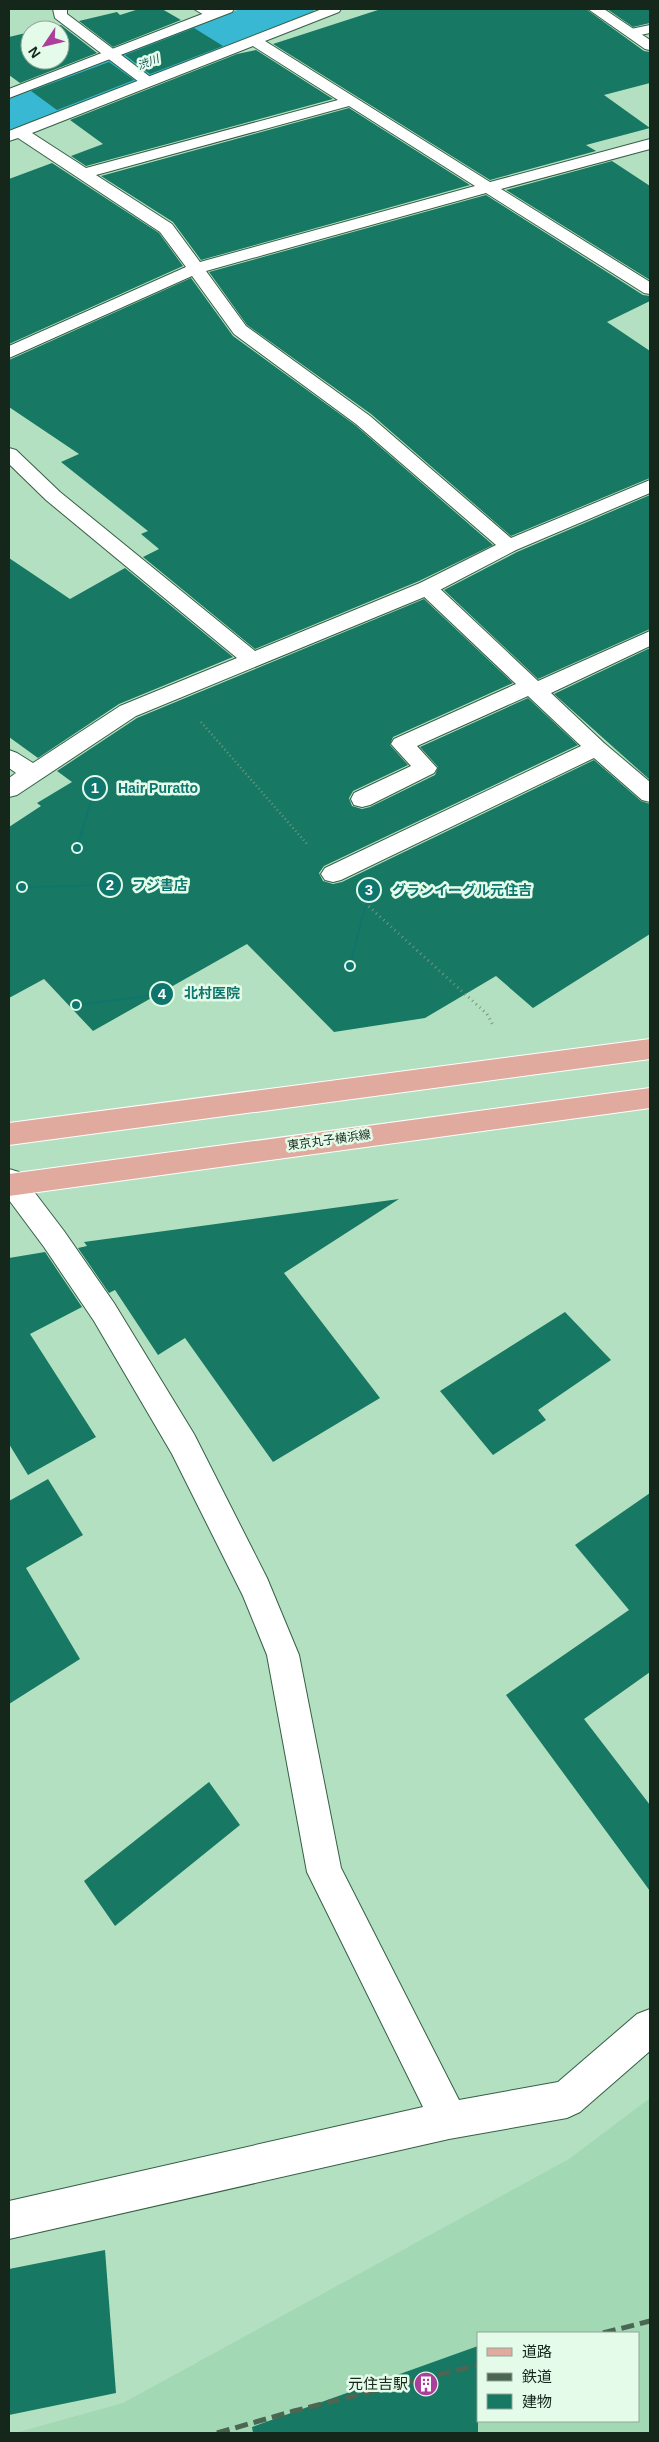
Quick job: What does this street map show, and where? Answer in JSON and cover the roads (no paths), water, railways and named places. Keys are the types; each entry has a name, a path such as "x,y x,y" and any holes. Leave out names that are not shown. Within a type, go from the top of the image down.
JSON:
{"main road":[{"path":"9,1134 650,1049"},
{"name":"東京丸子横浜線","path":"9,1183 650,1098"}],"street":[{"path":"60,9 60,15 144,79"},
{"path":"9,94 114,56 206,12 227,9"},
{"path":"14,134 144,79 255,41 334,9"},
{"path":"595,9 650,46"},
{"path":"631,33 650,29"},
{"path":"255,41 650,289"},
{"path":"82,174 352,101"},
{"path":"14,134 82,174 166,228 240,330 363,420 509,546"},
{"path":"9,353 195,269 650,144"},
{"path":"9,454 53,496 251,659"},
{"path":"9,788 128,711 427,588 509,546 650,486"},
{"path":"427,588 596,748 650,794"},
{"path":"362,799 426,768 402,744 650,638"},
{"path":"333,874 596,748"},
{"path":"9,758 32,773"},
{"path":"9,1183 54,1239 104,1312 183,1444 256,1588 283,1655 324,1872 449,2120"},
{"path":"9,2220 449,2120 568,2099 650,2027"}],"waterway":[{"name":"渋川","path":"9,116 288,9"}],"railway":[{"path":"607,2332 650,2321"},
{"path":"217,2433 294,2411 477,2365"}],"place":[{"name":"Hair Puratto","path":"77,848"},
{"name":"フジ書店","path":"22,887"},
{"name":"グランイーグル元住吉","path":"350,966"},
{"name":"北村医院","path":"76,1005"},
{"name":"元住吉駅","path":"426,2384"}]}
